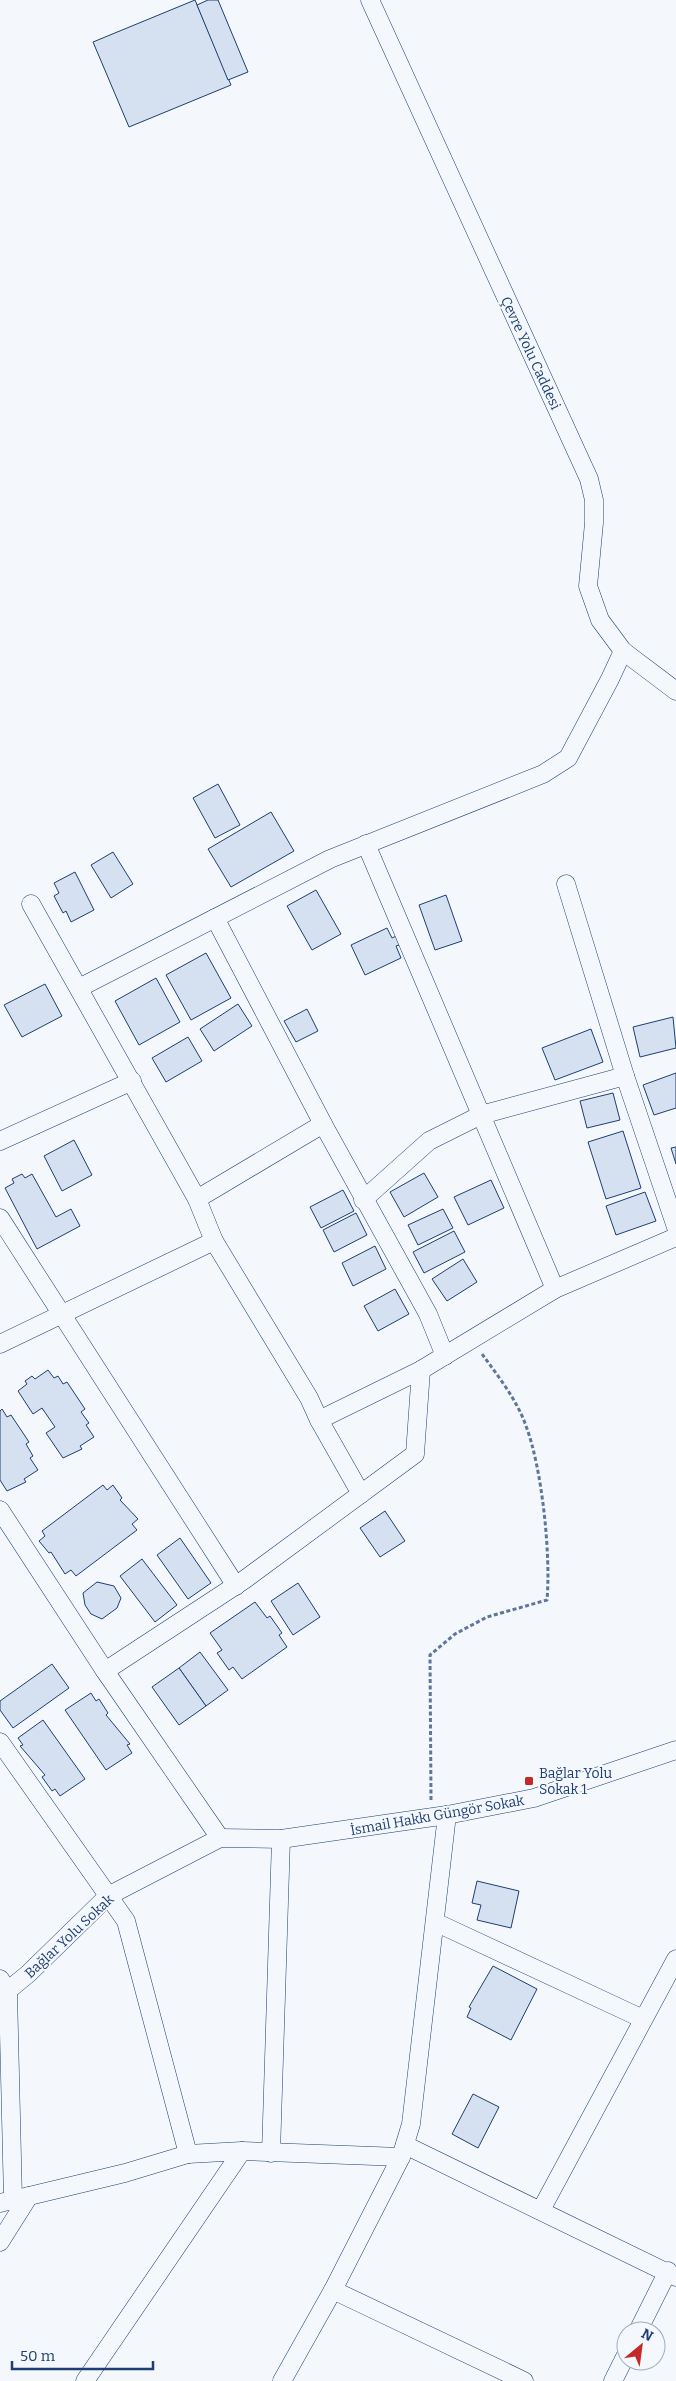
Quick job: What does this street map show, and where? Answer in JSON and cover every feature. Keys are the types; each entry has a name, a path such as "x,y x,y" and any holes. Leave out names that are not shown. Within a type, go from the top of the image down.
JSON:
{"street":[{"name":"Çevre Yolu Caddesi","path":"370,0 589,479 594,500 588,586 600,620 623,651 676,691"},
{"path":"79,988 330,859 543,774 568,758 623,651"},
{"path":"366,844 555,1289"},
{"path":"566,884 625,1076 676,1227"},
{"path":"31,904 197,1199 214,1241 308,1398 361,1494"},
{"path":"215,918 363,1200 428,1314 445,1356"},
{"path":"363,1200 429,1141 481,1115 625,1076"},
{"path":"0,1141 132,1081"},
{"path":"197,1199 323,1124"},
{"path":"0,1218 236,1586"},
{"path":"319,1420 422,1370 555,1289 676,1237"},
{"path":"0,1344 214,1241"},
{"path":"105,1671 236,1586 415,1454 422,1370"},
{"path":"0,1510 105,1671 220,1838"},
{"path":"0,1742 126,1921 188,2154"},
{"name":"İsmail Hakkı Güngör Sokak","path":"220,1838 282,1839 439,1817 534,1798 676,1750"},
{"path":"282,2381 333,2290 403,2151 411,2124 434,1922 439,1817"},
{"name":"Bağlar Yolu Sokak","path":"3,1989 108,1896 220,1838"},
{"path":"271,2153 282,1839"},
{"path":"434,1922 643,2019"},
{"path":"541,2210 676,1959"},
{"path":"0,2242 14,2199 3,1989"},
{"path":"85,2381 242,2151"},
{"path":"14,2199 125,2173 188,2154 242,2151 271,2153 403,2151 541,2210 672,2274 644,2321"},
{"path":"333,2290 524,2381"}],"path":[{"path":"439,1817 430,1655 455,1634 487,1617 547,1600 549,1577 538,1474 526,1425 504,1385 472,1339"}],"building":[{"path":"195,0 231,85 129,127 93,42"},
{"path":"208,0 218,0 248,72 228,80 197,5"},
{"path":"218,784 240,825 215,838 193,798"},
{"path":"271,812 294,851 231,887 208,849"},
{"path":"113,852 133,884 111,898 91,865"},
{"path":"75,872 94,910 71,922 66,911 63,913 54,896 59,893 54,883"},
{"path":"316,890 341,934 312,950 287,906"},
{"path":"446,895 462,941 435,950 419,905"},
{"path":"387,928 392,938 398,935 402,944 396,946 401,958 365,975 351,945"},
{"path":"206,953 231,998 191,1020 166,975"},
{"path":"156,978 180,1022 139,1045 115,1001"},
{"path":"45,984 62,1016 22,1037 4,1005"},
{"path":"238,1004 252,1026 214,1051 200,1029"},
{"path":"307,1009 318,1031 296,1042 284,1021"},
{"path":"673,1017 676,1048 640,1057 633,1027"},
{"path":"591,1029 603,1062 555,1080 542,1048"},
{"path":"188,1037 202,1061 166,1082 152,1058"},
{"path":"676,1073 676,1108 654,1115 643,1085"},
{"path":"613,1093 620,1120 587,1128 580,1101"},
{"path":"623,1131 641,1188 606,1199 588,1142"},
{"path":"74,1140 92,1175 62,1191 44,1156"},
{"path":"676,1147 676,1164 671,1148"},
{"path":"424,1173 438,1197 404,1217 390,1192"},
{"path":"22,1174 25,1178 32,1174 56,1217 71,1209 80,1226 37,1249 5,1188 14,1183 12,1179"},
{"path":"491,1180 504,1208 468,1225 454,1197"},
{"path":"343,1190 354,1211 321,1228 310,1207"},
{"path":"645,1192 656,1221 616,1235 606,1206"},
{"path":"443,1209 453,1228 418,1245 408,1225"},
{"path":"356,1213 367,1235 334,1252 323,1230"},
{"path":"454,1231 465,1252 424,1273 413,1252"},
{"path":"375,1246 386,1269 353,1286 342,1263"},
{"path":"463,1259 477,1282 447,1301 432,1279"},
{"path":"395,1289 409,1314 378,1331 364,1306"},
{"path":"48,1370 54,1378 58,1376 63,1384 67,1382 85,1409 81,1412 89,1423 86,1425 94,1437 80,1446 82,1449 63,1458 46,1433 55,1427 42,1408 33,1414 18,1391 27,1384 25,1381 32,1376 35,1379"},
{"path":"2,1409 7,1417 11,1415 29,1442 26,1444 33,1456 30,1458 38,1470 24,1479 26,1482 7,1491 0,1480 0,1411"},
{"path":"103,1485 107,1490 113,1485 122,1498 120,1500 138,1519 132,1524 137,1530 76,1576 71,1570 65,1574 51,1552 49,1553 39,1541 45,1536 42,1531"},
{"path":"385,1511 405,1541 380,1557 360,1528"},
{"path":"180,1538 211,1583 188,1599 157,1555"},
{"path":"142,1559 177,1605 155,1622 120,1576"},
{"path":"97,1582 114,1586 121,1598 117,1608 102,1619 91,1614 85,1605 83,1593"},
{"path":"298,1583 320,1617 293,1635 271,1601"},
{"path":"255,1602 267,1618 270,1616 282,1633 279,1635 287,1647 242,1679 233,1667 229,1670 217,1653 222,1650 210,1633"},
{"path":"200,1652 228,1690 206,1706 179,1668"},
{"path":"52,1664 69,1688 13,1728 0,1710 0,1701"},
{"path":"179,1668 206,1706 179,1725 152,1687"},
{"path":"91,1693 96,1701 99,1699 108,1713 106,1715 130,1744 127,1745 132,1753 106,1770 65,1710"},
{"path":"43,1720 85,1779 60,1796 55,1789 52,1791 42,1777 45,1775 20,1746 23,1745 18,1738"},
{"path":"477,1881 519,1891 511,1928 477,1920 481,1905 472,1903"},
{"path":"493,1966 537,1989 511,2040 467,2017 471,2008 469,2007"},
{"path":"473,2094 499,2107 478,2148 452,2134"}],"place":[{"name":"Bağlar Yolu Sokak 1","path":"529,1781"}]}
